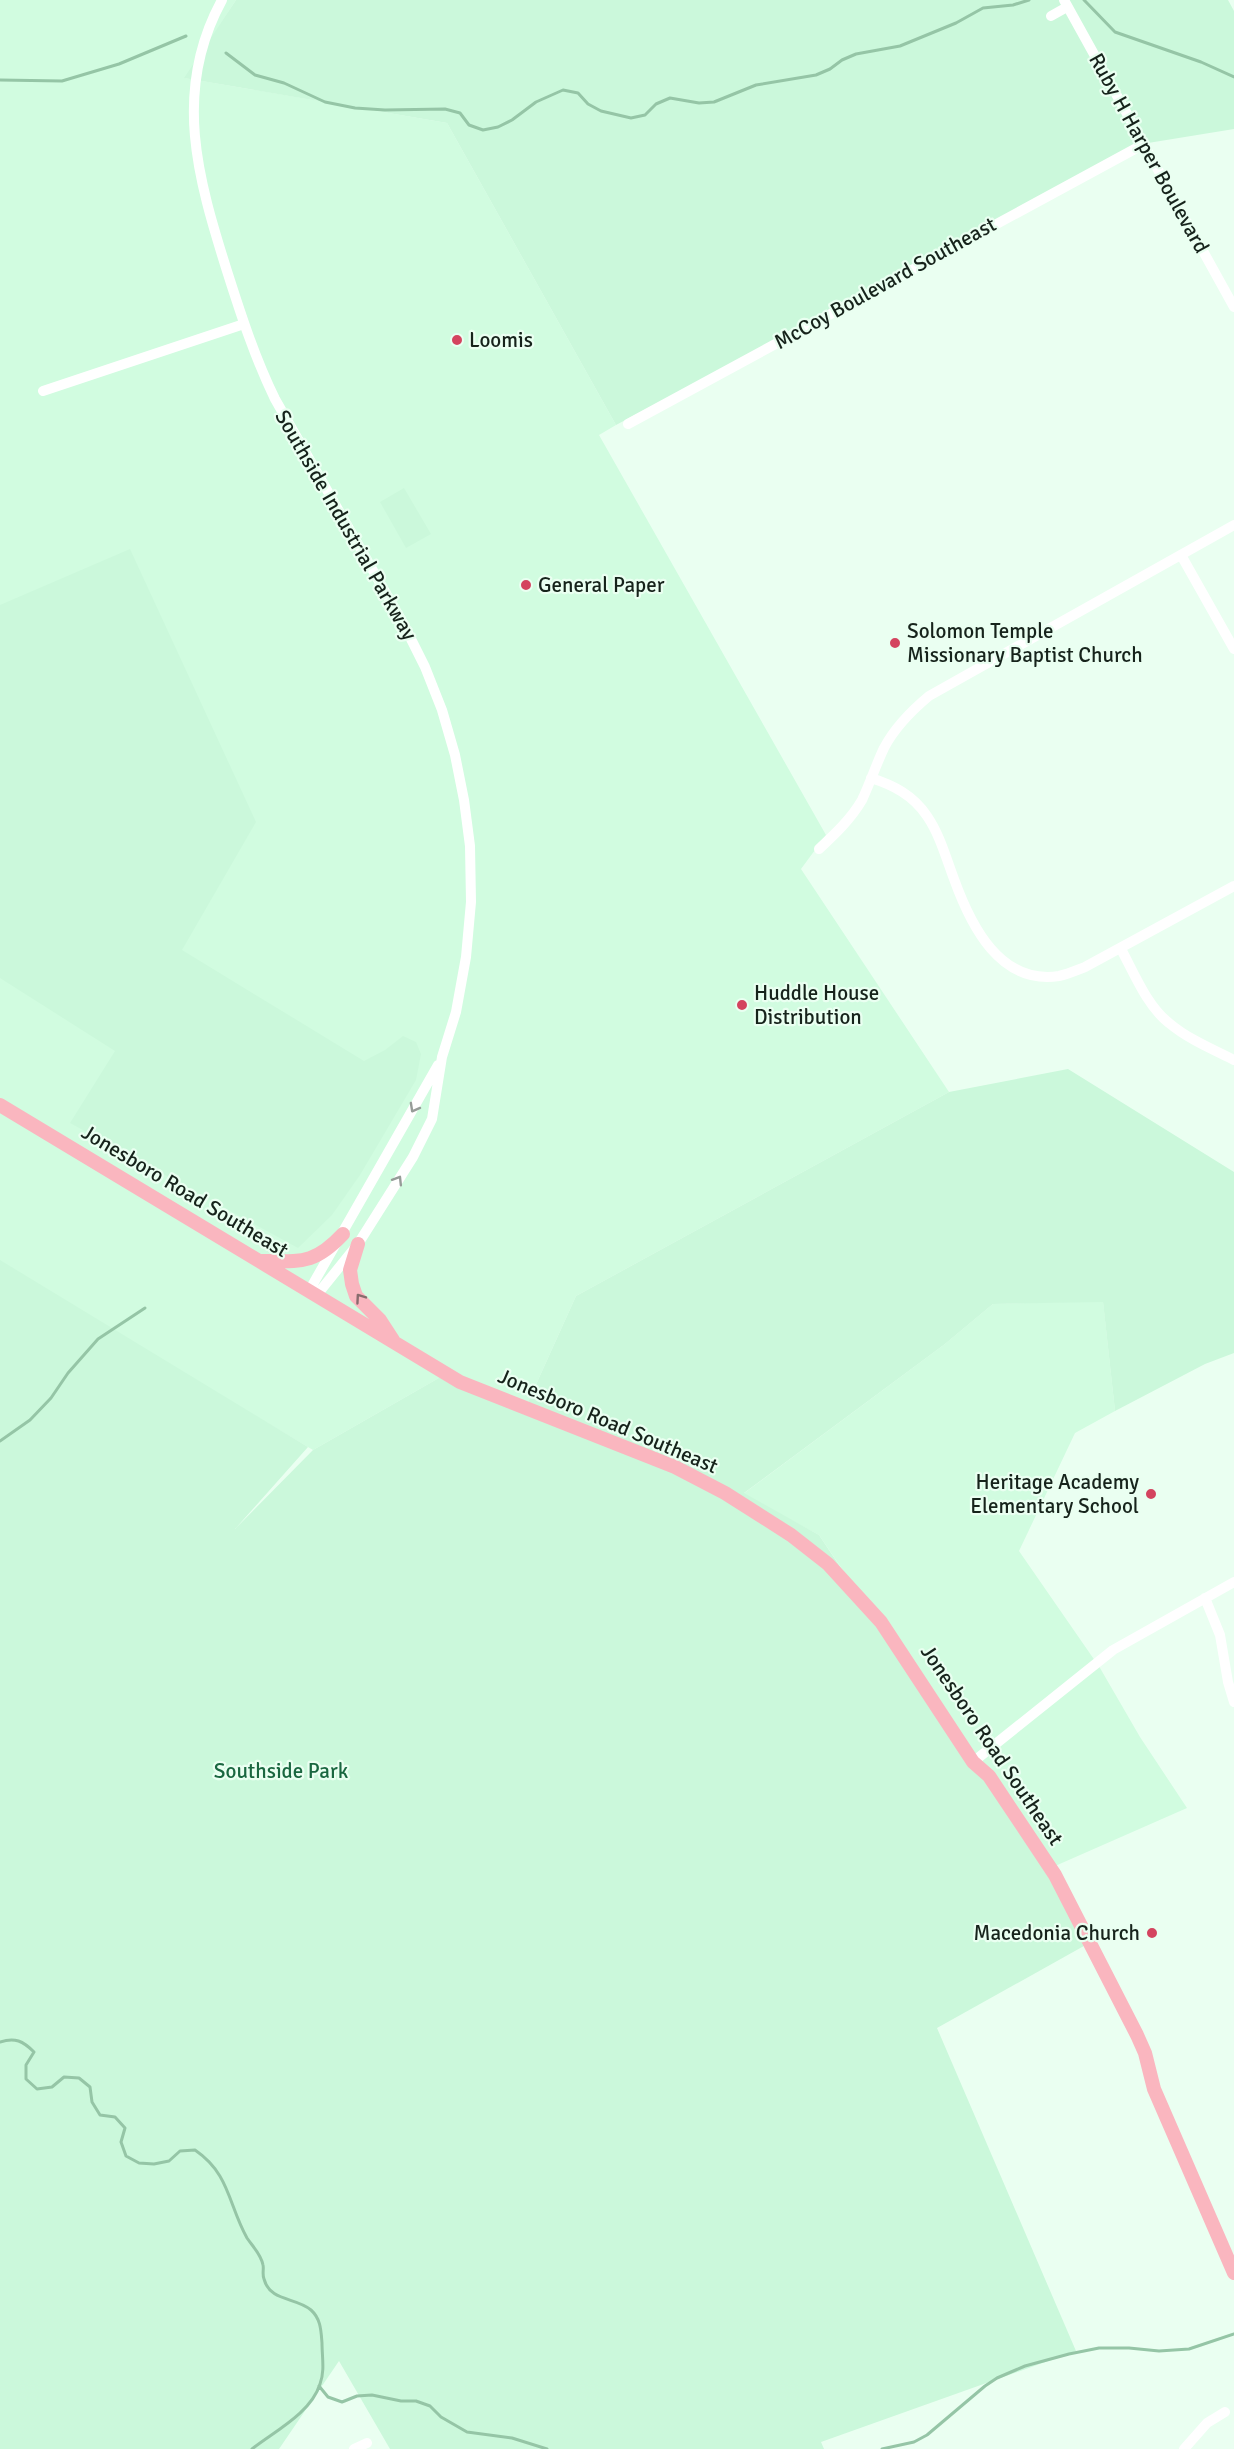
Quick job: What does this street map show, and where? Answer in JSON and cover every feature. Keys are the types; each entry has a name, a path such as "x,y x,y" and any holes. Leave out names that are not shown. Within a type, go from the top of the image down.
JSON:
{"main road":[{"name":"Jonesboro Road Southeast","path":"0,1105 460,1382 675,1467 725,1493 791,1534 828,1564 881,1622 973,1762 989,1776 1055,1875 1086,1931 1145,2053 1154,2089 1234,2273"},
{"path":"260,1261 305,1260 327,1251 343,1234"},
{"path":"358,1244 350,1270 356,1296 380,1320 395,1344"}],"street":[{"name":"Southside Industrial Parkway","path":"222,0 206,39 194,104 194,137 204,197 259,365 275,399 405,625 442,710 455,755 470,846 471,902 466,957 456,1012 442,1057 432,1119 386,1201 358,1244 313,1293"},
{"path":"1051,16 1066,3"},
{"name":"Ruby H Harper Boulevard","path":"1066,3 1234,307"},
{"name":"McCoy Boulevard Southeast","path":"628,424 1144,144"},
{"path":"43,391 244,324"},
{"path":"819,849 852,815 895,730 910,712 929,696 1234,525"},
{"path":"1181,555 1234,649"},
{"path":"871,778 902,791 926,814 937,832 956,884 988,948 1007,965 1026,975 1060,976 1085,967 1234,886"},
{"path":"1121,949 1145,992 1163,1018 1189,1037 1234,1060"},
{"name":"Southside Industrial Parkway","path":"313,1293 343,1234 442,1057"},
{"path":"368,1190 386,1201"},
{"path":"973,1762 1113,1650 1234,1582"},
{"path":"1205,1598 1220,1635 1234,1702"},
{"path":"1184,2449 1206,2423 1225,2412"},
{"path":"354,2449 367,2442"}],"shaded area":[{"path":"0,0 236,0 185,78 447,123 616,425 599,435 826,835 801,869 949,1092 576,1296 524,1411 451,1371 313,1450 0,1264"},
{"path":"1103,1301 1115,1411 1075,1433 1019,1551 1100,1668 1140,1737 1187,1808 1046,1870 819,1535 743,1494 945,1344 993,1304"}],"green space":[{"path":"236,0 1228,0 1234,11 1234,129 1148,143 616,425 447,123 184,78"},
{"path":"404,488 431,534 406,548 380,502"},
{"path":"130,549 256,822 182,950 364,1061 385,1050 403,1036 416,1042 421,1054 416,1080 360,1175 332,1215 298,1248 70,1123 115,1051 0,978 0,605"},
{"name":"Southside Park","path":"1068,1069 1234,1172 1234,1353 1205,1364 1115,1411 1103,1302 993,1304 945,1344 744,1493 819,1535 879,1625 942,1713 1091,1942 937,2028 1076,2351 821,2442 824,2449 390,2449 339,2361 279,2449 0,2449 0,1260 308,1447 235,1529 313,1450 451,1371 524,1411 576,1296 949,1092"}],"waterway":[{"path":"226,53 255,75 284,83 325,102 355,108 385,110 445,109 460,113 469,125 483,130 498,127 512,120 536,102 563,90 578,93 588,104 601,111 631,118 645,115 656,104 670,98 699,103 714,102 756,85 816,75 856,54 900,46 956,23 983,8 1013,5 1029,0"},
{"path":"1084,0 1115,32 1201,62 1234,77"},
{"path":"0,80 62,81 119,64 186,36"},
{"path":"0,1441 30,1420 51,1398 68,1373 98,1339 145,1308"},
{"path":"0,2042 18,2041 34,2052 26,2065 26,2079 37,2089 52,2087 64,2077 79,2078 90,2087 92,2102 100,2115 115,2117 125,2128 121,2142 126,2156 139,2163 154,2164 169,2161 180,2151 195,2150 207,2159 222,2179 247,2238 260,2257 267,2286 272,2292 305,2306 317,2317 320,2325 323,2369 322,2379 315,2394 301,2413 252,2449"},
{"path":"882,2449 914,2442 927,2435 985,2386 1025,2366 1099,2348 1159,2351 1189,2349 1234,2334"},
{"path":"319,2386 328,2397 342,2402 357,2396 372,2395 401,2401 416,2401 430,2406 441,2417 467,2432 512,2438 547,2449"}],"place":[{"name":"Loomis","path":"457,340"},
{"name":"General Paper","path":"526,585"},
{"name":"Solomon Temple Missionary Baptist Church","path":"895,643"},
{"name":"Huddle House Distribution","path":"742,1005"},
{"name":"Heritage Academy Elementary School","path":"1151,1494"},
{"name":"Macedonia Church","path":"1152,1933"}]}
